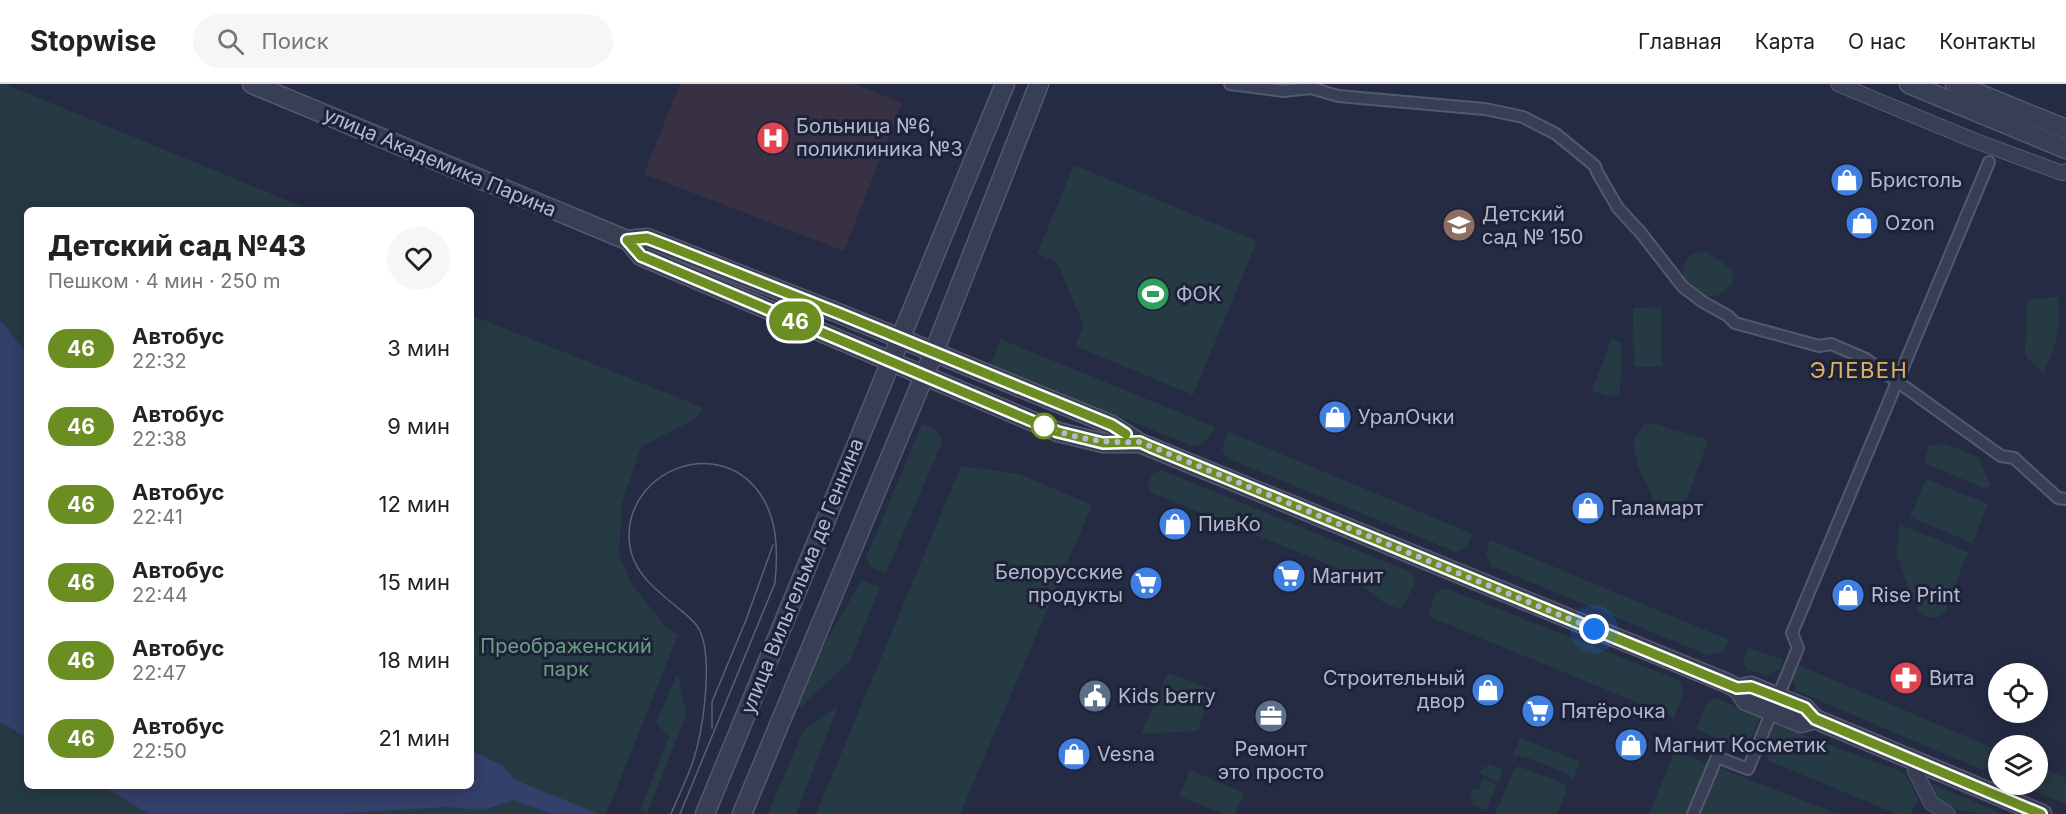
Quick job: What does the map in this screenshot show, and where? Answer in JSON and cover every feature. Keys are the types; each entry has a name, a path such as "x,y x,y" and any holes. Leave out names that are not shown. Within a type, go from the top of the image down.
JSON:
{"street":[{"name":"улица Академика Парина","path":"252,84 627,240 641,256 1058,432 1103,443 1140,442"},
{"name":"улица Вильгельма де Геннина","path":"705,814 1005,84"},
{"name":"улица Вильгельма де Геннина","path":"742,814 934,352 1040,84"},
{"path":"1230,84 1284,91 1311,86 1338,96 1485,109 1523,117 1556,134 1595,166 1618,208 1683,287 1703,302 1728,316 1735,323 1819,346 1831,344 1866,360 2001,456 2014,458 2058,498 2066,499"},
{"path":"1838,84 1973,140 2062,172 2066,171"},
{"path":"1909,84 2066,149"},
{"path":"1955,84 2066,129"},
{"path":"1693,814 1717,757 1748,769 1798,648 1792,633 1989,162"},
{"name":"улица Академика Парина","path":"627,240 647,238 934,352 1112,425 1140,442 1737,688 1751,687 1774,704 1805,708 1815,719 2042,814"},
{"path":"1917,762 1915,771 1931,803 1948,814"}],"shaded area":[{"name":"Больница №6, поликлиника №3","path":"680,84 856,84 902,103 844,251 644,174"}],"green space":[{"name":"Преображенский парк","path":"0,84 5,84 303,207 24,207 24,789 474,789 474,316 704,408 695,419 641,447 622,503 619,555 633,586 667,628 678,635 606,814 0,814"},
{"name":"ФОК","path":"1074,165 1257,241 1193,395 1075,346 1084,326 1057,262 1037,254"},
{"path":"1705,251 1733,270 1732,284 1719,295 1705,297 1692,287 1682,274 1689,257"},
{"path":"2058,297 2057,337 2043,374 2025,355 2027,300"},
{"path":"1661,307 1662,366 1634,367 1633,308"},
{"path":"1000,339 1215,427 1206,440 1192,446 991,364"},
{"path":"1611,340 1622,343 1620,393 1610,397 1592,390"},
{"path":"1652,423 1705,439 1707,443 1684,507 1672,512 1657,507 1638,467 1633,441 1644,425"},
{"path":"922,424 935,428 942,439 886,573 871,567 866,558"},
{"path":"1229,432 1473,534 1467,547 1456,552 1227,458 1222,449"},
{"path":"1946,444 1978,457 1991,486 1984,488 1924,463 1929,445"},
{"path":"961,466 1019,474 1092,505 960,814 816,814"},
{"path":"1161,470 1413,573 1415,583 1401,610 1383,602 1342,570 1152,493 1147,487 1152,474"},
{"path":"1926,479 1988,504 1972,543 1910,517"},
{"path":"1899,524 1968,552 1945,612 1937,618 1927,617 1919,612 1906,581 1897,555"},
{"path":"1490,540 1729,640 1723,652 1708,655 1491,566 1486,554"},
{"path":"862,580 880,587 850,661 801,707 797,707 818,655"},
{"path":"1445,588 1679,680 1684,692 1674,718 1428,616 1435,593"},
{"path":"1748,648 1783,660 1779,670 1766,675 1747,669 1743,659"},
{"path":"1796,664 1988,746 1988,767 1983,770 1797,691 1791,675"},
{"path":"1168,673 1214,690 1197,731 1141,734"},
{"path":"676,676 679,677 686,715 647,814 640,811 669,736 656,723"},
{"path":"1716,698 1760,718 1748,745 1742,749 1696,729 1707,702"},
{"path":"838,706 796,814 768,814 803,731"},
{"path":"1774,724 1905,773 1918,799 1911,814 1897,814 1769,761 1763,748"},
{"path":"1520,738 1580,763 1573,780 1568,774 1525,757 1512,758"},
{"path":"1675,751 1838,814 1649,814"},
{"path":"1489,764 1503,770 1498,782 1480,773 1483,766 1487,768"},
{"path":"1518,766 1566,786 1566,793 1557,814 1495,814 1512,774"},
{"path":"1190,770 1244,793 1235,814 1223,814 1179,796"},
{"path":"2048,771 2066,778 2066,804 2044,795 2048,795"},
{"path":"1483,778 1497,785 1486,810 1472,804 1474,799 1470,797 1473,789 1478,791"},
{"path":"1933,784 2003,814 1972,813 1952,808 1936,797 1930,788"}],"water":[{"path":"0,320 24,350 24,736 0,721"},
{"path":"474,752 503,766 515,780 599,814 552,814 514,800 483,810 447,807 333,814 149,814 108,789 474,789"}],"tram line":[{"path":"671,814 692,764 700,734 705,696 706,658 699,629 695,623 651,585 637,567 630,546 629,534 633,511 644,492 660,478 679,468 700,464 721,466 741,475 758,491 765,501 773,523 776,571 775,583 680,814"},
{"path":"712,728 712,702 746,620 773,545"}],"bus line":[{"name":"46","path":"1126,434 1112,425 668,246 647,238 627,240 641,256 1058,432 1103,443 1140,442 1737,688 1751,687 1805,708 1815,719 2041,814"}],"place":[{"name":"Больница №6, поликлиника №3","path":"773,138"},
{"name":"Бристоль","path":"1847,180"},
{"name":"Ozon","path":"1862,223"},
{"name":"Детский сад № 150","path":"1459,225"},
{"name":"ФОК","path":"1153,294"},
{"name":"УралОчки","path":"1335,417"},
{"name":"Галамарт","path":"1588,508"},
{"name":"ПивКо","path":"1175,524"},
{"name":"Магнит","path":"1289,576"},
{"name":"Белорусские продукты","path":"1146,583"},
{"name":"Rise Print","path":"1848,595"},
{"name":"Вита","path":"1906,678"},
{"name":"Строительный двор","path":"1488,690"},
{"name":"Kids berry","path":"1095,696"},
{"name":"Пятёрочка","path":"1538,711"},
{"name":"Ремонт это просто","path":"1271,716"},
{"name":"Магнит Косметик","path":"1631,745"},
{"name":"Vesna","path":"1074,754"}],"district":[{"name":"ЭЛЕВЕН","path":"1859,370"}],"route":[{"path":"1044,426 1058,432 1103,443 1140,442 1594,629"}]}
